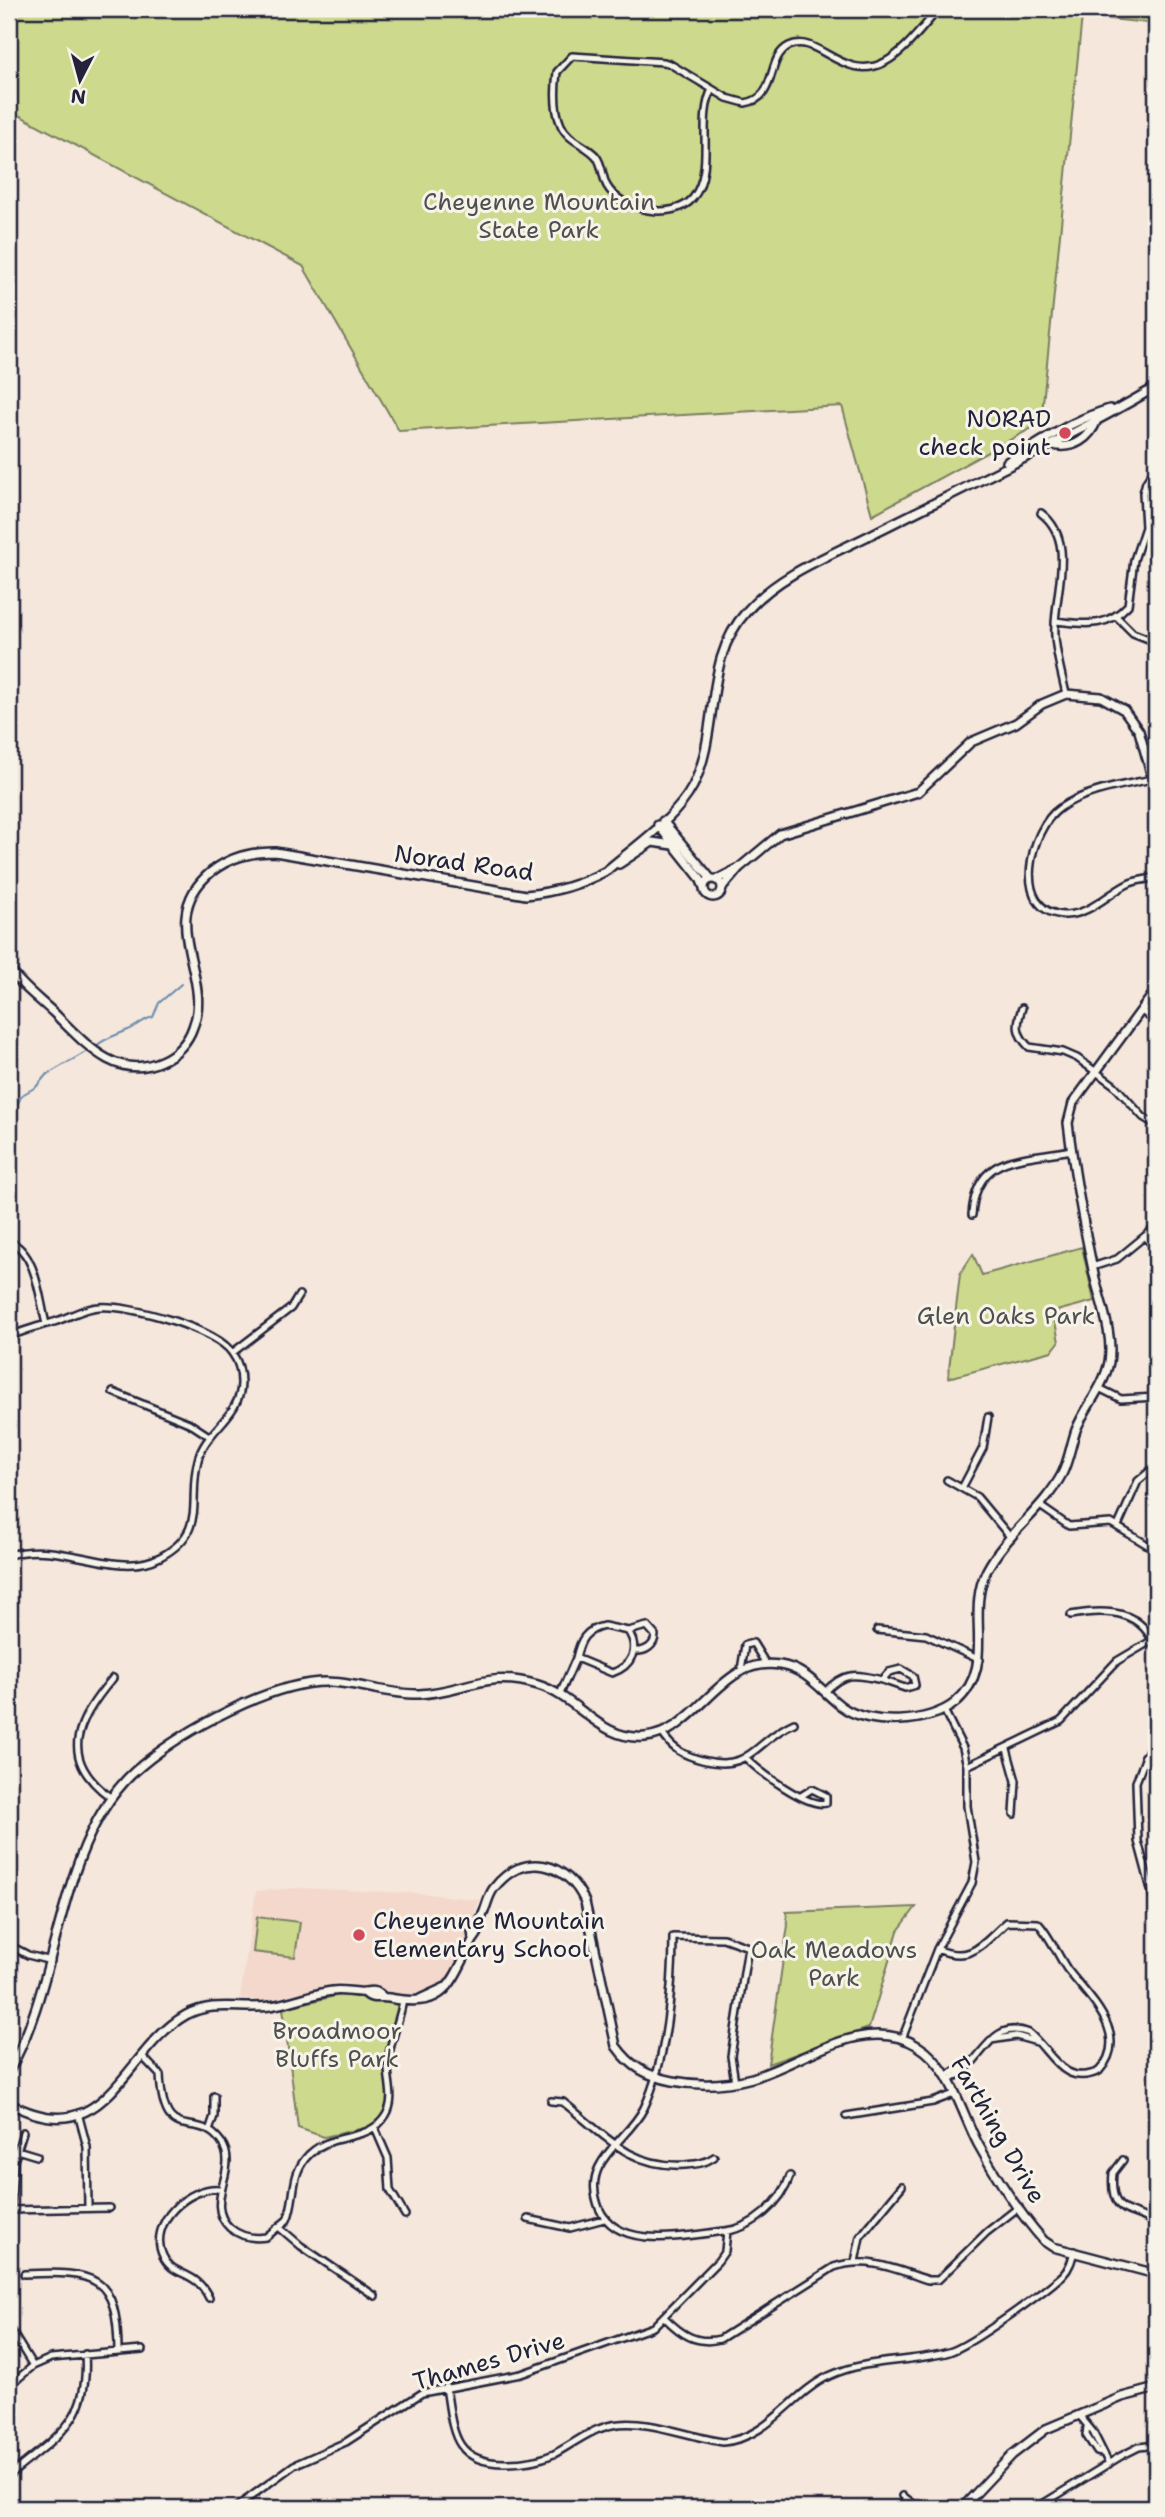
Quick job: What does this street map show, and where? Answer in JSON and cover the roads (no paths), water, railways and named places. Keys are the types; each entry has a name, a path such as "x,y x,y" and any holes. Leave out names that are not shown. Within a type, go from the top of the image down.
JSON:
{"street":[{"path":"712,89 705,111 701,185 689,202 671,210 641,208 618,198 608,187 598,158 570,138 557,114 557,72 572,56 664,62 741,102 756,100 769,87 780,54 794,45 806,45 852,68 877,66 897,53 939,9"},
{"name":"Norad Road","path":"9,968 92,1049 121,1066 150,1066 166,1060 187,1040 197,1016 198,1002 185,942 187,909 204,877 230,859 258,852 275,852 526,895 568,888 606,871 686,798 697,777 707,744 720,656 746,611 761,596 804,569 1052,445 1156,387"},
{"name":"Norad Road","path":"960,491 1060,430 1079,423 1086,415 1133,400"},
{"path":"1055,621 1094,625 1117,617 1128,605 1134,560 1145,527 1143,494 1146,482 1156,467"},
{"path":"1041,513 1049,519 1061,545 1055,637 1066,694"},
{"path":"1117,617 1133,633 1156,642"},
{"path":"661,823 708,895 714,897 739,868 780,834 918,792 971,742 1016,723 1042,704 1066,694 1101,697 1124,710 1139,731 1155,778 1156,791"},
{"path":"1155,778 1077,799 1056,810 1035,839 1030,880 1038,901 1047,910 1059,915 1074,915 1131,882 1156,878"},
{"path":"661,823 722,888"},
{"path":"606,871 652,842 674,845"},
{"path":"704,888 713,879 739,868"},
{"path":"9,2071 31,2029 79,1862 110,1797 134,1772 183,1735 211,1720 299,1685 336,1683 415,1694 495,1679 534,1683 559,1694 613,1732 637,1737 662,1732 679,1723 741,1670 766,1664 793,1668 843,1708 861,1716 919,1719 944,1710 967,1690 980,1660 978,1614 983,1581 988,1569 1040,1506 1063,1473 1078,1426 1098,1388 1110,1357 1071,1150 1070,1112 1096,1071 1143,1012 1156,990"},
{"path":"1022,1008 1017,1021 1018,1031 1029,1047 1063,1052 1096,1071 1127,1096 1143,1117 1156,1125"},
{"path":"1143,1012 1156,1022"},
{"path":"972,1215 977,1184 990,1169 1071,1150"},
{"path":"1092,1267 1117,1259 1156,1227"},
{"path":"1145,1236 1156,1250"},
{"path":"9,1241 22,1247 29,1260 46,1324"},
{"path":"232,1353 291,1308 299,1295"},
{"path":"9,1336 88,1308 110,1306 199,1331 217,1339 232,1353 240,1371 239,1396 231,1413 209,1436 197,1462 196,1506 190,1525 176,1545 161,1556 144,1563 125,1565 59,1551 36,1550 9,1555"},
{"path":"1098,1388 1121,1399 1156,1397"},
{"path":"113,1392 190,1423 209,1436"},
{"path":"962,1488 983,1448 988,1417"},
{"path":"1118,1526 1138,1481 1156,1465"},
{"path":"947,1480 977,1497 1012,1538"},
{"path":"1040,1506 1069,1526 1098,1522 1118,1526 1156,1550"},
{"path":"1071,1615 1125,1615 1143,1623 1154,1639 1156,1650"},
{"path":"559,1694 576,1658 582,1637 591,1629 617,1626 628,1631 647,1626 655,1635 652,1645 646,1650 635,1651"},
{"path":"877,1630 926,1634 980,1660"},
{"path":"576,1658 612,1673 630,1662 635,1651 628,1631"},
{"path":"967,1766 1061,1721 1117,1661 1154,1639"},
{"path":"741,1670 745,1645 753,1643 766,1664"},
{"path":"825,1692 837,1680 853,1673 905,1688 915,1685 913,1676 901,1669 889,1672 882,1680"},
{"path":"110,1797 97,1787 84,1770 77,1738 89,1707 113,1678"},
{"path":"902,2039 937,1949 968,1893 975,1874 975,1850 967,1806 967,1766 963,1748 944,1710"},
{"path":"662,1732 672,1747 687,1756 724,1764 747,1759 783,1728 794,1723"},
{"path":"1156,1731 1136,1782 1138,1841 1156,1908"},
{"path":"1007,1749 1016,1781 1014,1814"},
{"path":"1144,1756 1156,1761"},
{"path":"747,1759 760,1772 801,1796"},
{"name":"Farthing Drive","path":"9,2103 46,2116 78,2113 108,2097 163,2032 197,2010 225,2005 269,2006 332,1991 364,1992 380,1999 383,1997 427,2001 440,1995 462,1968 473,1939 479,1933 478,1923 490,1893 510,1872 540,1865 568,1874 575,1881 585,1902 616,2046 630,2064 654,2077 693,2084 735,2082 866,2035 890,2035 902,2039 928,2053 947,2078 984,2154 1044,2241 1053,2247 1156,2274"},
{"path":"937,1949 961,1956 970,1954 1007,1922 1038,1923 1107,2022 1112,2043 1111,2054 1098,2071 1078,2076 1060,2068 1029,2032 1015,2029 1000,2032 971,2061 969,2067 947,2078"},
{"path":"735,2082 731,2056 748,1947 723,1938 673,1937 673,1976 665,2039 654,2077 644,2108 600,2164 594,2184 604,2219 627,2234 645,2236 740,2230 754,2222 786,2188 790,2176"},
{"path":"9,1945 28,1955 51,1961"},
{"path":"143,2057 160,2075 160,2098 167,2113 180,2124 209,2131 222,2143 227,2157 220,2189 220,2211 233,2230 257,2238 280,2228 290,2213 296,2175 312,2151 331,2139 375,2129 391,2104 389,2054 403,2000"},
{"path":"846,2116 933,2102 954,2094"},
{"path":"209,2131 214,2116 214,2096"},
{"path":"551,2101 563,2102 633,2157 657,2166 705,2164 715,2157"},
{"path":"78,2113 87,2147 88,2208"},
{"path":"375,2129 388,2158 390,2190 405,2215"},
{"path":"23,2132 13,2169 10,2210 109,2208"},
{"path":"17,2150 37,2156"},
{"path":"1122,2160 1113,2173 1116,2198 1124,2209 1151,2220 1156,2226"},
{"path":"855,2262 860,2237 902,2186"},
{"path":"209,2298 200,2281 168,2263 160,2245 165,2222 181,2201 202,2189 220,2189"},
{"path":"665,2318 687,2337 704,2341 720,2339 834,2267 855,2262 869,2261 928,2280 938,2280 987,2232 1019,2207"},
{"path":"528,2219 570,2228 604,2219"},
{"path":"280,2228 301,2246 375,2296"},
{"name":"Thames Drive","path":"240,2507 294,2465 346,2442 422,2393 522,2374 653,2327 665,2318 725,2251 727,2231"},
{"path":"446,2387 454,2434 469,2456 480,2461 514,2463 541,2460 596,2430 626,2424 713,2441 738,2441 760,2430 814,2385 838,2371 856,2365 941,2354 965,2345 1065,2273 1074,2251"},
{"path":"24,2274 80,2274 104,2288 116,2311 118,2352"},
{"path":"9,2327 33,2365"},
{"path":"9,2386 33,2365 51,2358 142,2350"},
{"path":"9,2476 68,2426 86,2385 85,2354"},
{"path":"962,2508 1022,2446 1046,2429 1122,2397 1156,2388"},
{"path":"1079,2415 1087,2427 1086,2435 1109,2465"},
{"path":"1036,2508 1134,2449 1156,2445"},
{"path":"903,2496 915,2502 919,2508"}],"waterway":[{"path":"96,1046 153,1017 159,1003 181,984"},
{"path":"9,1121 22,1095 36,1087 46,1075 91,1049"}],"place":[{"name":"NORAD check point","path":"1065,433"},
{"name":"Cheyenne Mountain Elementary School","path":"359,1935"}],"park label":[{"name":"Cheyenne Mountain State Park","path":"539,216"},
{"name":"Glen Oaks Park","path":"1006,1316"},
{"name":"Oak Meadows Park","path":"834,1964"},
{"name":"Broadmoor Bluffs Park","path":"337,2045"}]}
